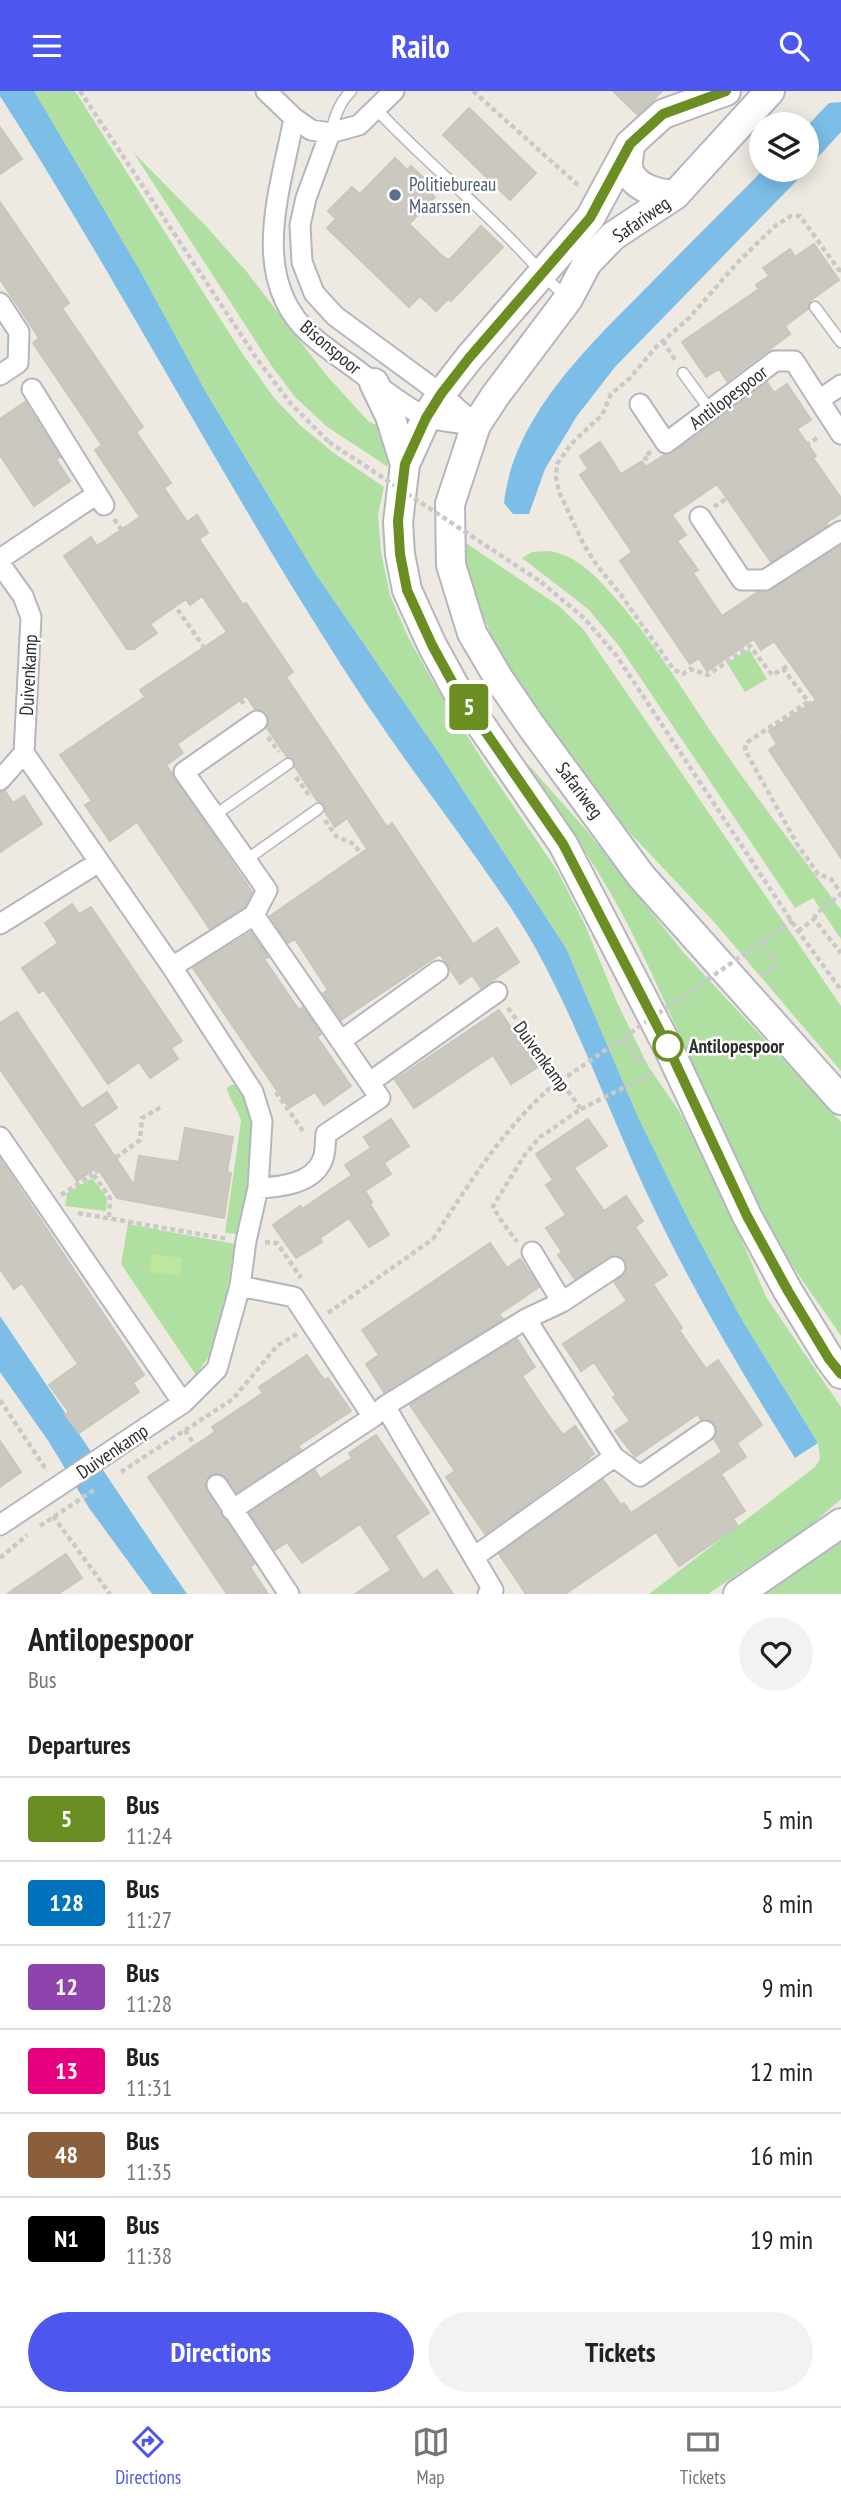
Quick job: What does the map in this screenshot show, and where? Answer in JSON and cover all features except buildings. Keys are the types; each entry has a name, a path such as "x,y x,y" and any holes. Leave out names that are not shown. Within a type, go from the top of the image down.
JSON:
{"street":[{"path":"266,91 294,118 311,129 330,133 359,125 394,91"},
{"name":"Safariweg","path":"769,91 675,195 613,236 587,263 568,299 513,369 476,425 450,504 451,565 472,633 528,723 641,876 841,1100"},
{"name":"Safariweg","path":"715,93 663,114 630,144 590,218 469,358 434,406 405,464 398,521 400,554 407,590 432,645 456,689 563,844 663,1035 747,1216 788,1291 841,1374"},
{"name":"Bisonspoor","path":"294,118 279,182 272,232 275,273 289,308 309,334 374,383 476,425"},
{"name":"Bisonspoor","path":"330,133 306,198 300,225 302,262 314,293 335,316 434,406"},
{"path":"630,144 628,168 637,182 656,193 675,195"},
{"path":"0,303 19,332 18,363 0,375"},
{"name":"Antilopespoor","path":"666,443 775,361 794,361 838,430"},
{"path":"374,383 390,417 405,464"},
{"path":"818,400 841,385"},
{"path":"0,559 101,499 32,389"},
{"path":"640,404 666,443"},
{"path":"434,406 476,425"},
{"path":"699,517 742,580 765,580 841,531"},
{"name":"Duivenkamp","path":"0,565 23,596 31,617 24,753 172,967 253,1092 262,1121 258,1188 246,1241 240,1286 218,1369 183,1403 0,1525"},
{"path":"172,967 254,915 267,890 184,772 257,721"},
{"path":"0,780 24,753"},
{"path":"0,924 99,862"},
{"path":"254,915 380,1098 326,1133 322,1161 307,1178 276,1187 258,1188"},
{"path":"342,1040 438,971"},
{"path":"370,1082 497,992"},
{"path":"0,1137 183,1403"},
{"path":"532,1252 562,1302"},
{"path":"232,1510 526,1318 562,1302 615,1267"},
{"path":"240,1286 294,1297 379,1412 474,1557 492,1593"},
{"path":"526,1318 614,1457 640,1476 705,1431"},
{"path":"474,1557 614,1457"},
{"path":"216,1485 289,1594"},
{"path":"738,1594 841,1523"}],"lane":[{"path":"330,133 335,114 351,91"},
{"path":"734,128 757,91"},
{"path":"376,109 415,151 516,245 568,299"},
{"path":"815,307 841,342"},
{"path":"683,373 710,410"},
{"path":"215,815 288,764"},
{"path":"246,860 318,809"}],"path":[{"path":"80,91 257,359 291,404 329,442 541,582 584,618 616,655 798,932 841,990"},
{"path":"473,91 596,203"},
{"path":"805,221 841,269"},
{"path":"663,341 683,373"},
{"path":"666,443 645,456 690,524 838,430"},
{"path":"708,675 750,646 772,675 841,628"},
{"path":"783,669 829,728 841,733"},
{"path":"798,932 841,893 831,879 818,874 797,843 745,750 746,743 807,702"},
{"path":"814,919 841,953"},
{"path":"319,1305 325,1315 433,1239 482,1164 521,1114 549,1089 792,921"},
{"path":"761,941 777,965 764,974"},
{"name":"Duivenkamp","path":"497,992 580,1109 540,1137 524,1156 493,1206 499,1219 519,1244 532,1252"},
{"path":"629,1023 635,1034"},
{"path":"624,1039 636,1060 645,1057"},
{"path":"580,1109 653,1073 640,1046"},
{"path":"0,1219 38,1194 51,1201 93,1174 140,1140 142,1118 163,1106"},
{"path":"93,1174 110,1198 108,1217"},
{"path":"71,1212 246,1241 276,1243 305,1285"},
{"name":"Duivenkamp","path":"0,1400 48,1472 30,1485 40,1498"},
{"path":"185,1430 211,1470 216,1485"},
{"path":"40,1498 110,1594"},
{"name":"Duivenkamp","path":"0,1558 27,1535 81,1499"}],"green space":[{"path":"34,91 75,91 242,353 275,399 301,426 334,453 384,487 378,515 381,552 390,595 408,637 485,764 558,872 585,925 616,1000 648,1066 679,1111 713,1172 766,1297 841,1407 841,1499 810,1526 708,1594 649,1594 815,1467 820,1459 818,1443 742,1320 691,1225 637,1115 566,948 437,750 315,573 207,394 138,267"},
{"path":"133,152 246,271 327,376 369,422 384,428 388,467 326,426 294,396 271,365"},
{"path":"463,541 559,606 583,629 841,1006 841,1071 714,922 615,817 562,746 514,677 492,637 470,586"},
{"path":"547,551 565,555 588,570 638,626 733,763 841,910 841,939 813,898 795,908 619,646 588,609 522,558 532,552"},
{"path":"749,649 767,679 745,692 727,663"},
{"path":"526,762 587,831 684,953 841,1122 841,1336 792,1264 756,1200 625,919 590,859"},
{"path":"235,1085 245,1100 253,1137 249,1178 237,1234 225,1233 241,1121 228,1092 227,1088"},
{"path":"92,1178 107,1198 106,1211 65,1206 67,1193"},
{"path":"128,1224 235,1244 223,1315 213,1350 196,1375 121,1264"},
{"path":"152,1254 182,1258 180,1276 150,1272"},
{"path":"841,1534 841,1594 754,1594"}],"water":[{"path":"0,91 34,91 138,267 207,394 315,573 437,750 566,948 637,1115 691,1225 742,1320 818,1443 795,1458 719,1332 667,1235 567,1011 527,933 371,711 326,641 0,96"},
{"path":"841,102 841,132 819,156 819,113 829,103"},
{"path":"751,182 795,182 615,367 577,416 545,469 529,514 513,514 504,503 511,470 523,439 560,381 607,328"},
{"path":"0,1316 187,1594 152,1594 89,1508 49,1442 0,1372"}],"bus line":[{"name":"5","path":"726,91 663,114 630,144 590,218 441,394 426,418 405,464 398,521 400,554 407,590 432,645 456,689 563,844 668,1047 747,1216 788,1291 841,1374"}],"place":[{"name":"Politiebureau Maarssen","path":"395,195"},
{"name":"Antilopespoor","path":"668,1046"}]}
